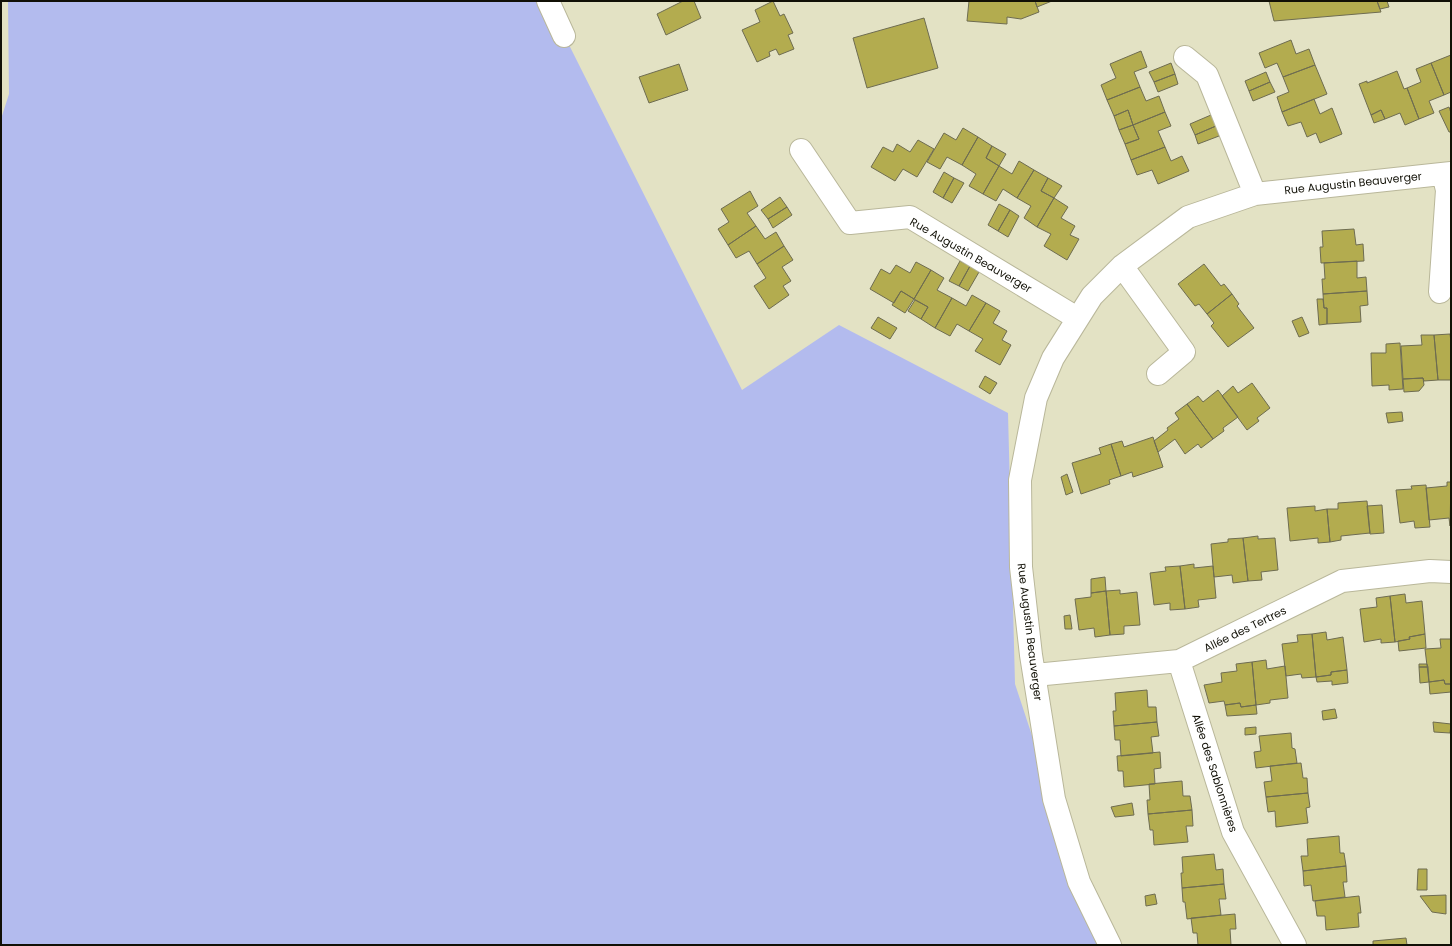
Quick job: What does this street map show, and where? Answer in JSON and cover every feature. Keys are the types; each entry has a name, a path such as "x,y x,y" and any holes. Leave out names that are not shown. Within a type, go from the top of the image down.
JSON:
{"street":[{"path":"548,1 564,36"},
{"path":"1185,57 1207,75 1255,194"},
{"name":"Rue Augustin Beauverger","path":"800,150 850,223 910,217 1077,318"},
{"path":"1440,292 1447,174"},
{"name":"Rue Augustin Beauverger","path":"1110,945 1079,882 1054,799 1035,676 1021,567 1020,480 1036,398 1054,358 1077,318 1092,296 1122,266 1188,217 1255,194 1447,174"},
{"path":"1122,266 1184,352 1158,374"},
{"name":"Allée des Tertres","path":"1035,676 1179,661 1342,581 1430,572 1451,572"},
{"name":"Allée des Sablonnières","path":"1179,661 1233,832 1295,945"}],"shaded area":[{"path":"8,1 547,1 742,390 839,325 1008,413 1015,684 1101,945 1,945 1,119 9,94"}],"building":[{"path":"683,1 694,1 701,18 666,35 657,14"},
{"path":"773,1 780,16 784,14 793,33 788,35 794,49 779,55 776,49 769,52 770,56 757,62 742,30 760,22 755,10"},
{"path":"969,1 1035,1 1039,12 1021,19 1007,17 1007,24 967,21"},
{"path":"1035,1 1052,1 1037,7"},
{"path":"1269,1 1377,1 1381,12 1274,21"},
{"path":"1377,1 1387,1 1389,7 1380,9"},
{"path":"924,18 938,68 867,88 853,38"},
{"path":"1291,40 1296,54 1309,49 1315,65 1283,77 1277,63 1265,68 1259,53"},
{"path":"1141,51 1147,67 1134,72 1140,87 1107,100 1101,85 1116,78 1110,64"},
{"path":"1451,55 1451,92 1444,95 1431,63"},
{"path":"1171,63 1175,74 1154,82 1149,72"},
{"path":"1431,63 1444,95 1429,101 1434,113 1419,119 1407,88 1421,82 1416,69"},
{"path":"679,64 688,90 649,103 639,77"},
{"path":"1315,65 1327,94 1282,112 1277,97 1289,92 1283,77"},
{"path":"1397,71 1404,89 1407,88 1419,119 1405,125 1400,113 1385,119 1381,110 1371,115 1359,84 1367,81 1367,83"},
{"path":"1266,72 1270,82 1249,91 1245,81"},
{"path":"1175,74 1178,84 1158,92 1154,82"},
{"path":"1270,82 1275,92 1253,101 1249,91"},
{"path":"1140,87 1146,101 1159,96 1165,112 1133,125 1128,110 1114,116 1107,100"},
{"path":"1314,99 1320,114 1332,108 1342,134 1320,143 1316,133 1307,137 1301,122 1288,126 1282,112"},
{"path":"1449,107 1451,113 1451,132 1449,132 1439,111"},
{"path":"1128,110 1133,125 1119,130 1114,116"},
{"path":"1381,110 1385,119 1374,123 1371,115"},
{"path":"1165,112 1171,126 1158,131 1165,147 1131,160 1125,144 1139,139 1133,125"},
{"path":"1211,115 1216,126 1195,135 1190,124"},
{"path":"1133,125 1139,139 1125,144 1119,130"},
{"path":"1216,126 1219,136 1198,144 1195,135"},
{"path":"963,128 978,137 962,165 947,157 940,169 927,162 944,133 956,140"},
{"path":"978,137 992,146 986,158 999,166 983,194 969,186 976,174 962,165"},
{"path":"918,140 934,149 917,177 903,169 895,181 871,167 883,147 893,152 897,144 910,152"},
{"path":"992,146 1006,154 999,166 986,158"},
{"path":"1165,147 1171,161 1182,156 1189,171 1158,184 1152,170 1137,175 1131,160"},
{"path":"1019,161 1034,170 1017,198 1003,189 996,201 983,194 999,166 1012,174"},
{"path":"1034,170 1048,178 1041,191 1054,198 1037,227 1024,218 1031,206 1017,198"},
{"path":"944,172 954,178 943,198 933,192"},
{"path":"954,178 964,183 952,203 943,198"},
{"path":"1048,178 1062,186 1054,198 1041,191"},
{"path":"750,191 758,206 747,213 756,226 728,245 718,229 729,222 721,209"},
{"path":"780,197 787,207 768,219 761,210"},
{"path":"1054,198 1068,207 1061,218 1075,226 1070,235 1079,239 1067,260 1044,246 1051,234 1037,227"},
{"path":"999,204 1010,210 998,231 988,225"},
{"path":"787,207 792,215 773,228 768,219"},
{"path":"1010,210 1019,216 1008,237 998,231"},
{"path":"756,226 765,239 776,232 784,246 757,264 749,251 736,258 728,245"},
{"path":"1354,229 1356,245 1363,244 1364,261 1321,263 1320,247 1323,247 1322,231"},
{"path":"784,246 793,260 782,267 791,281 783,286 789,295 769,309 754,286 766,278 757,264"},
{"path":"960,261 970,266 959,286 949,281"},
{"path":"1357,261 1357,278 1366,277 1367,291 1323,294 1322,279 1325,279 1324,263"},
{"path":"916,262 931,270 914,299 901,291 894,303 870,289 881,269 890,274 896,265 910,273"},
{"path":"1204,264 1221,286 1224,284 1232,294 1207,314 1199,304 1195,306 1178,284"},
{"path":"970,266 979,272 968,291 959,286"},
{"path":"931,270 944,278 937,290 952,298 935,328 921,319 928,307 914,299"},
{"path":"901,291 914,299 905,313 892,305"},
{"path":"1367,291 1368,305 1360,306 1361,322 1327,324 1327,308 1324,308 1323,294"},
{"path":"1232,294 1239,304 1237,306 1254,328 1228,347 1211,326 1214,323 1207,314"},
{"path":"972,295 986,303 969,331 957,324 950,336 935,328 952,298 966,306"},
{"path":"1317,299 1323,299 1324,308 1327,308 1327,324 1319,325"},
{"path":"915,300 928,307 921,319 908,311"},
{"path":"986,303 1000,311 993,323 1007,331 1002,340 1011,345 1000,365 975,351 983,339 969,331"},
{"path":"878,317 897,328 890,339 871,328"},
{"path":"1302,317 1309,333 1299,337 1292,321"},
{"path":"1450,334 1451,380 1438,380 1434,335"},
{"path":"1421,335 1434,335 1438,380 1424,381 1423,378 1403,379 1401,346 1422,345"},
{"path":"1400,343 1403,389 1389,390 1389,385 1372,386 1371,353 1386,353 1386,344"},
{"path":"985,376 997,383 990,394 979,387"},
{"path":"1423,378 1424,385 1419,391 1404,392 1403,379"},
{"path":"1252,383 1270,408 1257,418 1259,421 1247,430 1222,396 1233,386 1238,393"},
{"path":"1218,390 1238,417 1223,428 1224,431 1213,439 1187,404 1198,396 1203,402"},
{"path":"1187,404 1213,439 1201,448 1198,444 1185,454 1175,439 1158,452 1154,441 1179,419 1175,413"},
{"path":"1402,412 1403,421 1388,423 1386,413"},
{"path":"1153,437 1163,467 1133,477 1132,472 1121,476 1111,444 1122,441 1124,447"},
{"path":"1111,444 1121,476 1109,480 1110,484 1081,494 1072,463 1101,454 1099,448"},
{"path":"1067,474 1073,492 1066,495 1061,477"},
{"path":"1447,482 1451,482 1450,526 1449,518 1429,520 1426,488 1447,486"},
{"path":"1426,485 1430,527 1415,528 1414,521 1400,523 1396,490 1412,489 1411,486"},
{"path":"1367,501 1370,533 1341,536 1341,540 1330,542 1327,509 1338,509 1338,503"},
{"path":"1382,505 1384,533 1370,534 1367,506"},
{"path":"1315,506 1315,511 1327,509 1330,542 1318,543 1318,538 1290,541 1287,508"},
{"path":"1258,536 1258,539 1275,538 1278,570 1261,572 1262,580 1248,581 1243,538"},
{"path":"1243,538 1248,581 1233,583 1232,575 1214,577 1211,544 1228,542 1228,539"},
{"path":"1194,564 1194,568 1213,566 1216,598 1198,600 1199,607 1185,609 1180,566"},
{"path":"1180,566 1185,609 1170,610 1170,603 1154,605 1150,573 1166,571 1165,567"},
{"path":"1105,577 1106,591 1091,593 1091,579"},
{"path":"1120,590 1120,594 1137,592 1140,625 1124,626 1124,634 1110,635 1106,591"},
{"path":"1106,591 1110,635 1095,637 1094,628 1079,630 1075,599 1091,597 1091,593"},
{"path":"1405,594 1406,603 1422,601 1425,634 1409,637 1410,639 1395,642 1390,596"},
{"path":"1390,596 1395,642 1381,643 1381,639 1364,642 1360,609 1377,607 1376,598"},
{"path":"1070,615 1072,629 1065,629 1064,616"},
{"path":"1326,632 1327,640 1343,637 1347,670 1331,672 1331,675 1316,677 1312,634"},
{"path":"1312,634 1316,677 1302,678 1301,674 1286,676 1282,644 1298,642 1297,635"},
{"path":"1425,634 1426,648 1399,651 1398,641"},
{"path":"1440,639 1451,639 1451,684 1445,684 1444,680 1429,682 1425,649 1441,648"},
{"path":"1266,660 1267,669 1285,666 1288,698 1270,700 1270,703 1256,705 1252,662"},
{"path":"1252,662 1256,705 1241,707 1240,703 1225,705 1224,701 1209,703 1204,685 1222,682 1221,673 1237,671 1236,664"},
{"path":"1419,664 1427,664 1428,667 1419,667"},
{"path":"1419,667 1428,667 1429,682 1420,683"},
{"path":"1347,670 1348,683 1332,685 1332,681 1317,682 1316,677 1331,675 1331,672"},
{"path":"1444,680 1445,684 1451,684 1451,692 1430,694 1429,682"},
{"path":"1147,690 1148,707 1156,707 1157,722 1114,726 1113,711 1116,711 1115,693"},
{"path":"1240,703 1241,707 1256,705 1257,714 1227,716 1225,705"},
{"path":"1335,709 1337,718 1323,720 1322,711"},
{"path":"1157,722 1159,736 1151,737 1153,753 1121,756 1120,740 1115,740 1114,726"},
{"path":"1433,722 1451,724 1450,733 1434,732"},
{"path":"1256,727 1256,734 1245,735 1245,728"},
{"path":"1291,733 1292,748 1295,749 1297,763 1256,768 1254,752 1261,751 1259,736"},
{"path":"1160,752 1161,768 1154,769 1155,784 1124,787 1123,771 1118,771 1117,756"},
{"path":"1301,763 1303,778 1307,778 1308,793 1266,797 1264,782 1272,781 1270,766"},
{"path":"1182,781 1183,796 1190,796 1192,810 1148,814 1147,800 1150,800 1149,784"},
{"path":"1308,793 1310,807 1306,808 1308,823 1276,827 1275,811 1268,812 1266,797"},
{"path":"1132,803 1134,815 1115,817 1111,807"},
{"path":"1192,810 1193,826 1186,826 1188,842 1154,845 1153,830 1150,830 1148,814"},
{"path":"1339,836 1340,853 1344,853 1346,866 1303,871 1301,856 1308,856 1307,839"},
{"path":"1214,854 1216,870 1223,869 1224,884 1182,888 1182,857"},
{"path":"1346,866 1347,882 1343,882 1345,897 1313,901 1311,885 1304,886 1303,871"},
{"path":"1418,869 1427,869 1427,890 1417,890"},
{"path":"1224,884 1226,899 1219,899 1221,915 1187,919 1185,902 1183,902 1182,888"},
{"path":"1155,894 1157,904 1146,906 1145,896"},
{"path":"1446,895 1446,914 1432,912 1420,896"},
{"path":"1359,896 1361,913 1358,913 1359,927 1326,930 1325,916 1317,916 1315,901"},
{"path":"1235,914 1236,929 1230,929 1231,945 1198,945 1197,933 1193,933 1191,918"},
{"path":"1406,938 1407,945 1373,945 1373,941"}]}
